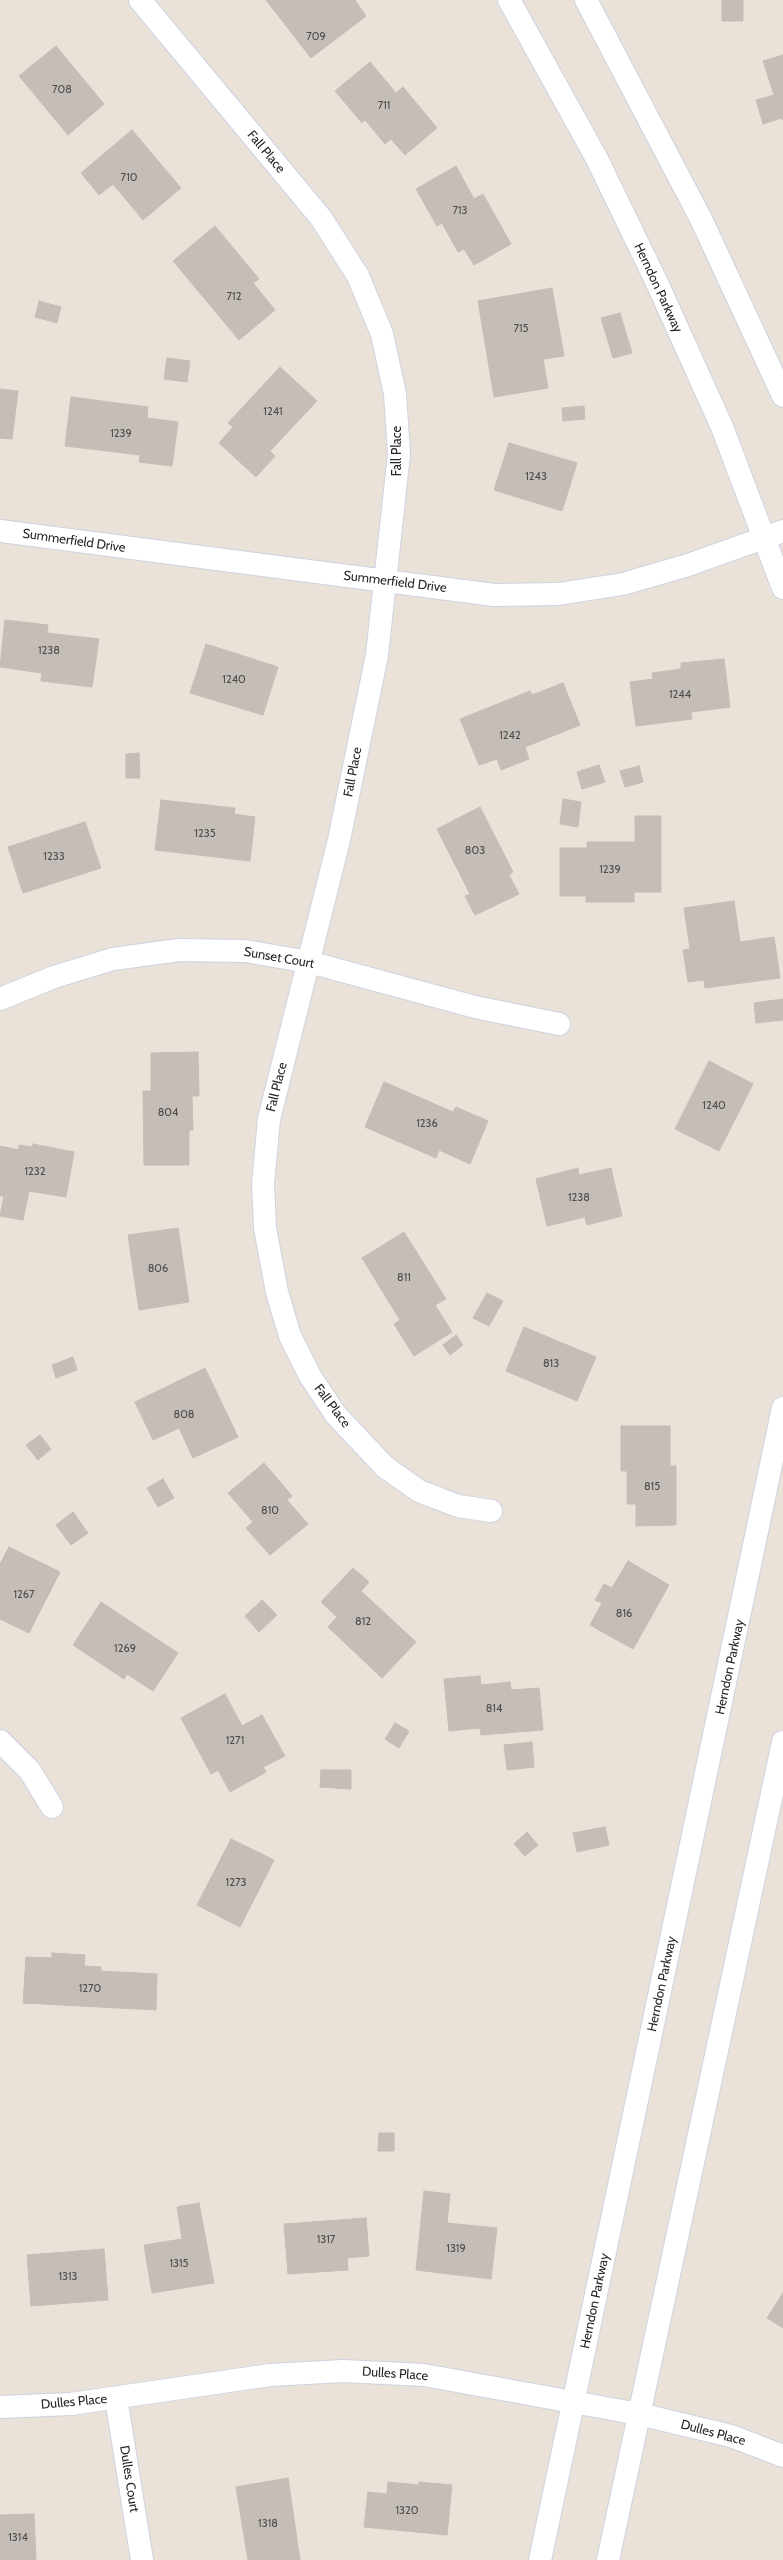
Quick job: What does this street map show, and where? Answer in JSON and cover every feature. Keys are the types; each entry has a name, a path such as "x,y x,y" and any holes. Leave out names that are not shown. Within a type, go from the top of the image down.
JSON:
{"street":[{"name":"Fall Place","path":"140,0 321,218 358,276 382,334 396,394 399,454 386,582 375,663 339,840 269,1119 263,1184 265,1228 277,1292 290,1336 310,1376 336,1415 385,1467 419,1491 458,1506 491,1511"},
{"name":"Herndon Parkway","path":"509,0 597,159 658,285 722,427 773,534 783,588"},
{"path":"586,0 698,213 783,396"},
{"name":"Summerfield Drive","path":"0,531 494,595 558,594 623,584 688,565 773,534"},
{"name":"Sunset Court","path":"0,999 54,977 113,959 179,950 245,951 309,962 475,1007 559,1024"},
{"name":"Herndon Parkway","path":"540,2560 783,1408"},
{"path":"0,1741 30,1771 52,1807"},
{"path":"608,2560 783,1742"},
{"name":"Dulles Place","path":"0,2407 71,2404 270,2375 342,2370 424,2375 574,2400 639,2414 732,2436 783,2456"},
{"name":"Dulles Court","path":"116,2398 142,2560"}],"building":[{"path":"266,0 355,0 366,16 311,58"},
{"path":"722,0 743,0 743,21 722,21"},
{"path":"56,46 104,104 68,135 19,76"},
{"path":"783,55 783,120 782,118 763,124 756,100 774,95 763,61"},
{"path":"370,62 396,93 403,87 437,128 405,155 391,139 385,144 365,120 362,123 335,91"},
{"path":"132,130 181,188 143,220 113,184 99,195 81,173"},
{"path":"456,166 474,199 483,194 511,244 474,265 464,249 458,252 442,223 437,226 416,189"},
{"path":"215,226 259,279 253,283 275,310 239,340 173,261"},
{"path":"552,288 564,356 543,359 548,388 494,397 478,301"},
{"path":"39,301 61,307 57,323 35,317"},
{"path":"620,313 632,353 613,358 601,318"},
{"path":"167,358 190,361 187,382 164,379"},
{"path":"280,367 317,401 270,451 275,456 256,477 219,443 233,427 228,423"},
{"path":"0,389 18,391 12,439 0,438"},
{"path":"71,397 148,407 147,418 178,422 172,466 139,462 140,455 65,446"},
{"path":"584,406 585,419 563,421 562,408"},
{"path":"509,443 577,463 562,511 494,490"},
{"path":"5,620 48,625 47,633 99,639 92,687 41,681 42,673 0,667"},
{"path":"206,644 278,667 263,715 190,693"},
{"path":"724,659 730,707 691,712 692,719 636,726 630,682 653,679 652,673 681,669 681,663"},
{"path":"563,683 580,725 525,747 529,759 501,770 497,759 479,765 460,719 530,691 532,695"},
{"path":"139,753 140,778 126,778 126,754"},
{"path":"599,765 605,782 582,789 577,772"},
{"path":"639,766 643,782 625,787 620,771"},
{"path":"563,799 581,802 578,827 560,824"},
{"path":"161,800 235,808 234,814 255,817 250,861 155,850"},
{"path":"480,807 513,872 509,875 519,894 475,915 465,896 470,894 437,829"},
{"path":"635,816 661,816 661,892 634,892 634,902 586,902 586,896 560,896 560,848 587,848 587,842 635,842"},
{"path":"85,822 101,868 23,893 8,847"},
{"path":"734,901 740,942 774,937 780,978 705,988 704,980 688,982 683,950 690,949 684,908"},
{"path":"783,999 783,1020 756,1023 754,1003"},
{"path":"198,1052 199,1096 192,1096 193,1130 189,1130 189,1165 144,1165 143,1091 151,1091 151,1053"},
{"path":"709,1061 753,1084 719,1151 675,1129"},
{"path":"384,1082 453,1112 456,1107 488,1121 470,1164 439,1150 436,1158 365,1127"},
{"path":"33,1144 74,1152 66,1197 29,1191 23,1220 0,1216 4,1196 0,1196 0,1146 19,1150 19,1145 32,1147"},
{"path":"578,1168 579,1175 611,1168 622,1216 587,1225 585,1217 547,1226 536,1179"},
{"path":"178,1228 189,1302 139,1310 128,1235"},
{"path":"404,1232 446,1299 435,1305 452,1332 414,1356 394,1324 400,1320 362,1258"},
{"path":"487,1293 503,1301 489,1326 473,1318"},
{"path":"524,1327 596,1357 577,1401 506,1371"},
{"path":"456,1335 463,1345 450,1355 443,1345"},
{"path":"73,1357 77,1370 56,1378 52,1365"},
{"path":"205,1368 238,1437 193,1458 179,1428 153,1440 135,1402"},
{"path":"621,1426 670,1426 670,1466 676,1466 676,1525 636,1526 636,1504 627,1504 627,1471 621,1471"},
{"path":"40,1435 51,1449 38,1460 26,1445"},
{"path":"264,1463 292,1496 287,1500 308,1524 270,1555 246,1528 253,1522 228,1493"},
{"path":"163,1479 174,1498 158,1507 147,1488"},
{"path":"73,1512 88,1533 71,1545 56,1525"},
{"path":"9,1547 60,1572 29,1633 0,1619 0,1564"},
{"path":"628,1561 669,1585 633,1649 590,1625 602,1603 595,1600 604,1584 612,1588"},
{"path":"353,1568 369,1582 361,1591 416,1642 382,1678 328,1627 337,1617 321,1602"},
{"path":"262,1600 277,1615 259,1632 245,1616"},
{"path":"101,1602 178,1653 153,1691 127,1674 124,1679 73,1645"},
{"path":"480,1676 481,1685 510,1682 511,1690 539,1688 543,1730 481,1735 480,1728 449,1731 444,1679"},
{"path":"225,1694 242,1726 262,1715 285,1756 263,1767 266,1772 230,1792 218,1770 211,1774 181,1718"},
{"path":"395,1723 409,1731 399,1748 385,1739"},
{"path":"532,1742 534,1767 507,1770 504,1745"},
{"path":"321,1770 351,1770 351,1789 320,1787"},
{"path":"605,1827 609,1845 577,1852 573,1833"},
{"path":"527,1832 538,1845 525,1856 514,1844"},
{"path":"231,1839 274,1860 240,1927 197,1905"},
{"path":"52,1953 85,1955 84,1966 101,1967 101,1971 157,1974 156,2010 23,2003 26,1957 52,1958"},
{"path":"379,2133 394,2133 394,2151 378,2151"},
{"path":"424,2191 450,2194 447,2223 497,2228 491,2279 416,2270"},
{"path":"199,2203 214,2283 152,2293 144,2245 182,2239 177,2207"},
{"path":"366,2218 369,2256 347,2258 348,2270 288,2274 284,2224"},
{"path":"104,2249 108,2300 31,2306 27,2255"},
{"path":"783,2293 783,2328 767,2318"},
{"path":"288,2478 300,2560 248,2560 236,2487"},
{"path":"388,2482 419,2485 419,2482 452,2485 447,2535 364,2527 368,2492 387,2494"},
{"path":"34,2514 36,2560 0,2560 0,2515"}]}
